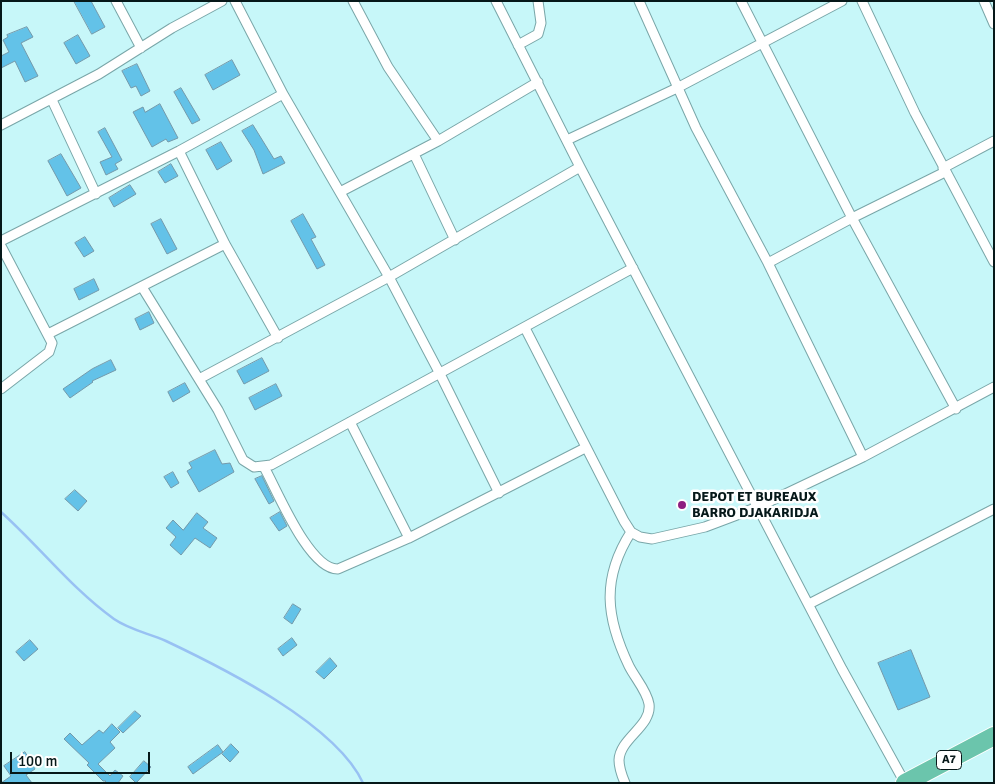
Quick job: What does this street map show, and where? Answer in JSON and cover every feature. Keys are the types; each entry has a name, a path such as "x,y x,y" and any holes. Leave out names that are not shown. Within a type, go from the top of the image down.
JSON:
{"highway":[{"name":"A7","path":"905,783 994,736"}],"street":[{"path":"116,1 141,48"},
{"path":"1,125 99,74 222,1"},
{"path":"235,1 283,94 389,277 440,374 498,494"},
{"path":"353,1 388,67 438,141"},
{"path":"496,1 580,167 905,783"},
{"path":"518,44 538,34 542,23 538,1"},
{"path":"639,1 677,88 768,263 863,458"},
{"path":"741,1 852,218 956,409"},
{"path":"567,140 677,88 842,1"},
{"path":"862,1 944,170 994,262"},
{"path":"984,1 994,24"},
{"path":"340,192 438,141 538,82"},
{"path":"1,241 96,194 283,94"},
{"path":"52,100 96,194"},
{"path":"768,263 944,170 994,141"},
{"path":"178,151 225,244 278,338"},
{"path":"414,154 455,240"},
{"path":"199,379 389,277 580,167"},
{"path":"48,334 225,244"},
{"path":"1,246 52,343 49,352 1,389"},
{"path":"142,286 199,379 243,460 254,467 264,467 440,374 633,268"},
{"path":"525,328 631,532 640,537 652,539 705,527 758,507 863,458 956,409 994,386"},
{"path":"350,422 409,538"},
{"path":"264,467 306,546 325,567 331,569 345,567 409,538 586,448"},
{"path":"809,604 994,509"},
{"path":"625,783 619,762 620,754 645,719 649,710 647,697 619,643 610,600 612,571 615,560 631,532"}],"building":[{"path":"74,1 91,1 105,27 92,34"},
{"path":"27,27 33,37 21,43 38,76 25,82 15,61 1,68 1,56 9,52 3,40 8,37 7,35"},
{"path":"78,35 90,56 76,64 64,43"},
{"path":"232,60 240,75 213,90 205,75"},
{"path":"137,64 150,91 141,96 136,86 131,88 122,71"},
{"path":"181,88 200,120 192,124 174,92"},
{"path":"160,104 178,138 168,142 166,139 152,147 133,112 143,107 145,112"},
{"path":"253,125 274,159 281,156 285,163 263,174 254,150 242,131"},
{"path":"105,128 122,160 115,164 118,169 106,175 100,162 112,157 98,132"},
{"path":"221,142 232,161 217,170 206,150"},
{"path":"61,154 81,188 67,196 48,161"},
{"path":"171,164 178,176 165,183 158,172"},
{"path":"130,185 136,194 114,207 109,198"},
{"path":"303,214 316,237 311,239 325,265 317,269 291,221"},
{"path":"161,219 177,249 167,254 151,224"},
{"path":"85,237 94,251 84,257 75,243"},
{"path":"94,279 99,290 79,300 74,289"},
{"path":"149,312 154,323 140,330 135,319"},
{"path":"262,358 269,371 244,384 237,371"},
{"path":"111,360 116,370 92,381 70,398 63,389 92,369"},
{"path":"185,383 190,392 173,402 168,392"},
{"path":"276,384 282,396 255,410 249,398"},
{"path":"215,450 222,464 230,463 234,472 199,492 187,471 192,468 189,463"},
{"path":"173,472 179,483 171,488 164,477"},
{"path":"262,476 274,501 269,504 255,479"},
{"path":"75,490 87,501 78,511 65,499"},
{"path":"280,512 287,526 279,531 270,518"},
{"path":"197,513 208,522 203,528 217,538 210,548 195,538 181,555 170,545 176,537 166,528 173,520 183,530"},
{"path":"293,604 301,609 292,624 284,618"},
{"path":"292,638 297,645 283,656 278,649"},
{"path":"30,640 38,649 24,661 16,652"},
{"path":"911,650 930,697 898,710 878,663"},
{"path":"330,658 337,666 324,679 316,672"},
{"path":"135,711 141,716 123,733 118,728"},
{"path":"112,724 120,732 110,742 115,748 98,764 110,776 115,770 123,776 118,783 104,783 106,781 103,781 87,765 89,763 64,739 70,733 82,745 99,730 103,733"},
{"path":"231,744 239,752 230,762 222,754"},
{"path":"218,745 223,752 193,774 188,767"},
{"path":"25,752 35,769 26,775 32,783 1,783 11,776 4,766"},
{"path":"144,761 151,767 136,783 130,777"}],"waterway":[{"path":"1,512 70,581 114,619 126,626 190,652 276,700 304,719 329,740 349,761 363,783"}],"place":[{"name":"DEPOT ET BUREAUX BARRO DJAKARIDJA","path":"682,505"}]}
